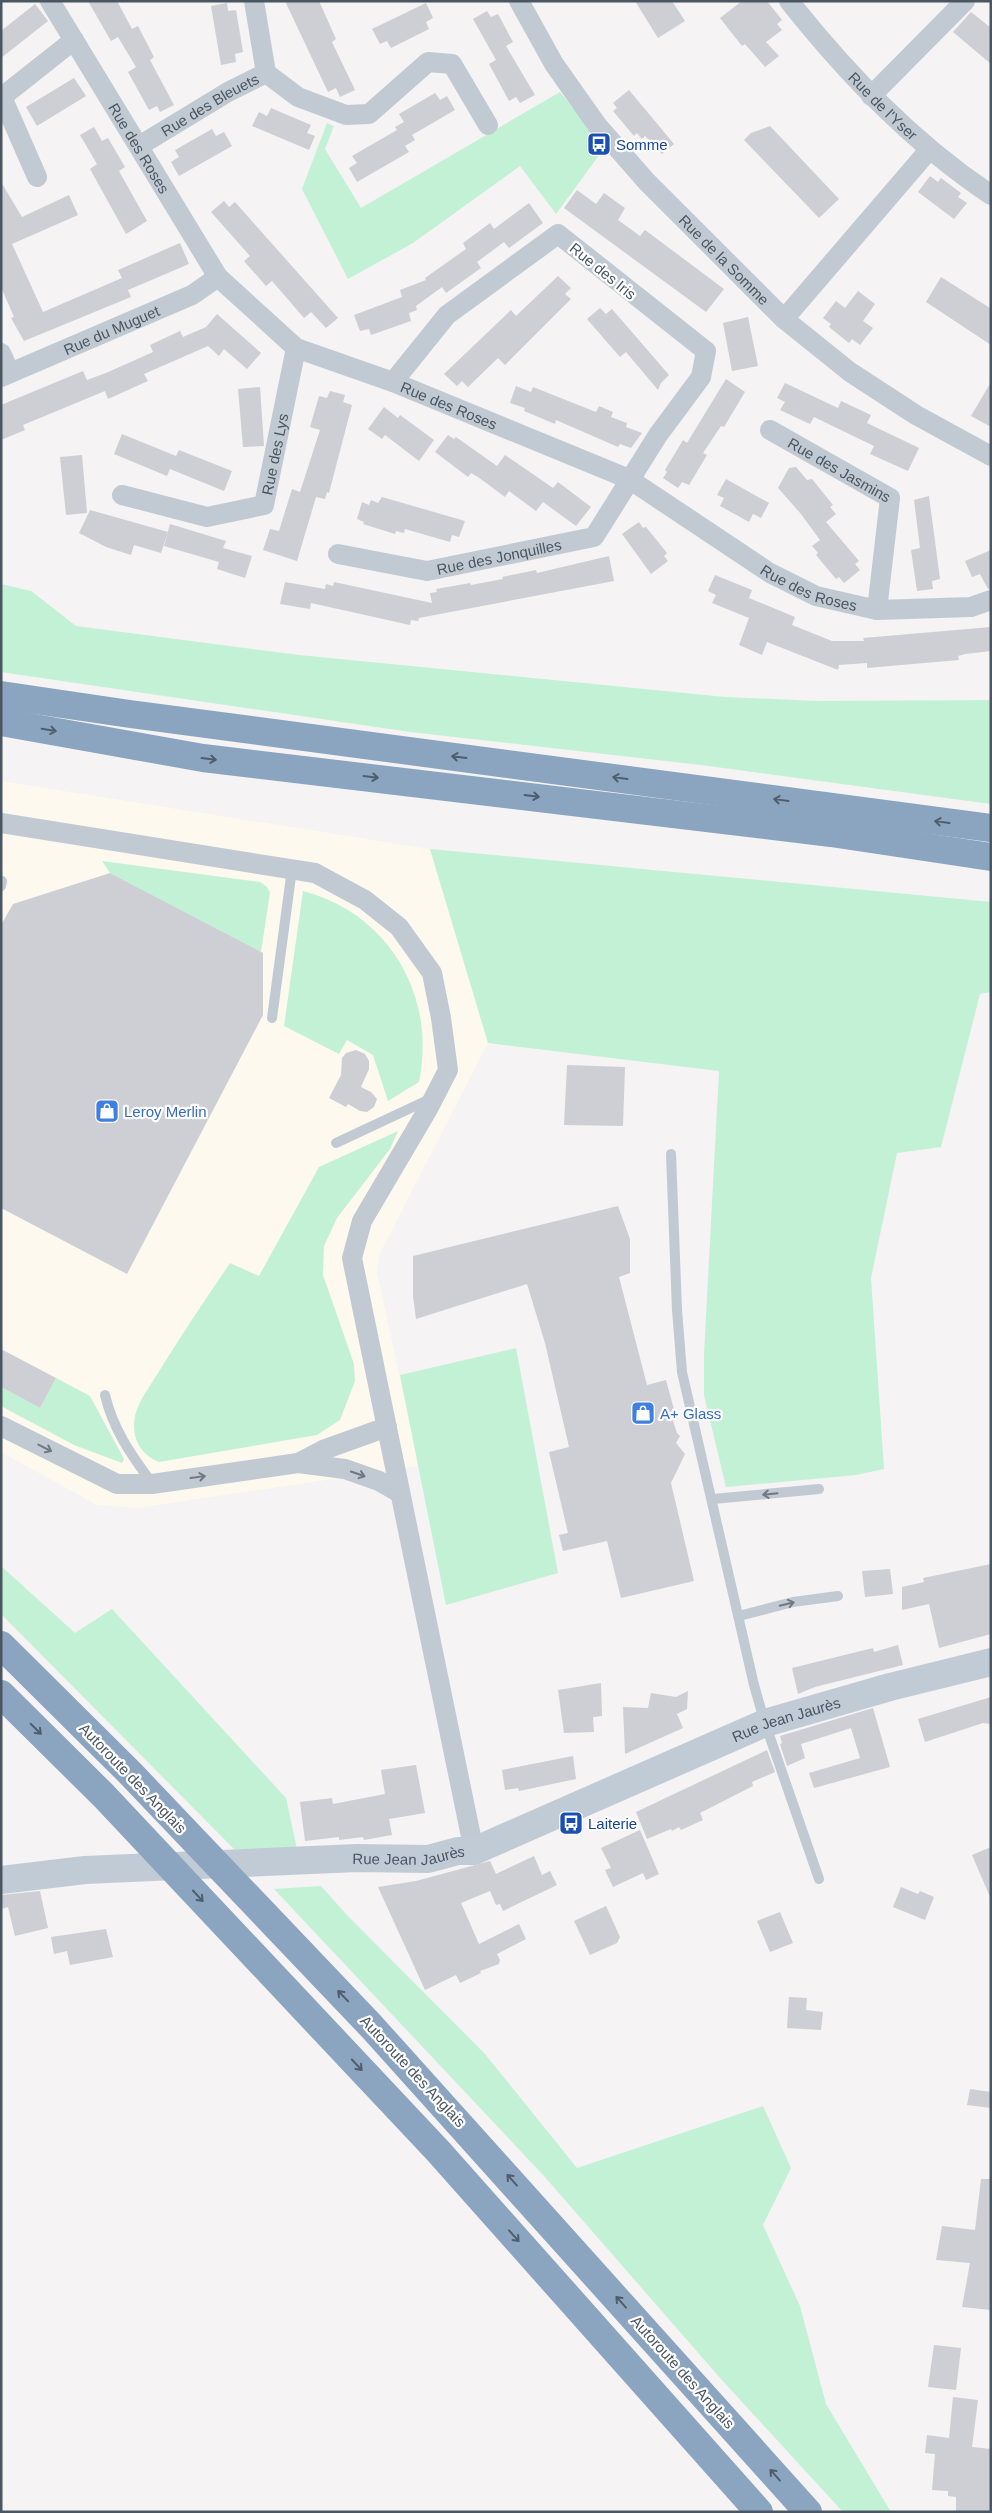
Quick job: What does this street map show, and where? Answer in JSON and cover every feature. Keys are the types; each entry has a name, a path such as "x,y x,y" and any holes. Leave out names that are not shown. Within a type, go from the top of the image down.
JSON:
{"highway":[{"path":"1,695 140,716 991,828"},
{"path":"1,722 203,758 792,828 991,857"},
{"name":"Autoroute des Anglais","path":"1,1645 131,1774 372,2027 808,2512"},
{"path":"1,1694 104,1796 438,2151 759,2512"}],"street":[{"name":"Rue des Roses","path":"50,1 218,277 296,348 393,382 629,479 770,574 816,596 877,610 971,607 991,600"},
{"path":"254,1 266,73"},
{"name":"Rue de la Somme","path":"519,1 554,64 597,125 647,182 784,319 850,372 916,415 991,456"},
{"name":"Rue de l'Yser","path":"789,1 871,96 929,150 991,195"},
{"path":"871,96 965,1"},
{"path":"37,177 2,97 74,40"},
{"name":"Rue des Bleuets","path":"139,146 228,92 266,73 298,97 346,115 369,114 428,62 452,64 488,125"},
{"path":"784,319 929,150"},
{"name":"Rue des Iris","path":"393,382 448,315 558,234 706,351 701,377 658,435 629,479"},
{"name":"Rue du Muguet","path":"6,375 192,295 218,277"},
{"name":"Rue des Lys","path":"122,495 207,517 264,505 296,348"},
{"path":"1,353 6,375"},
{"name":"Rue des Jasmins","path":"770,430 890,498 877,610"},
{"name":"Rue des Jonquilles","path":"338,554 427,571 594,537 629,479"},
{"path":"1,823 315,873 365,900 399,927 432,973 441,1018 448,1070 434,1098 362,1220 352,1258 474,1851"},
{"path":"1,1426 117,1484 152,1484 298,1463 345,1469 379,1481 400,1493"},
{"path":"298,1463 323,1450 387,1427"},
{"name":"Rue Jean Jaurès","path":"1,1880 85,1870 357,1858 428,1859 458,1851 474,1851 765,1723 890,1687 991,1662"}],"lane":[{"path":"272,1018 292,869"},
{"path":"336,1143 434,1098"},
{"path":"671,1154 677,1310 682,1372 765,1723 819,1879"},
{"path":"105,1394 110,1415 128,1451 152,1484"},
{"path":"713,1500 819,1489"},
{"path":"740,1616 793,1602 838,1596"}],"shaded area":[{"path":"1,781 430,849 488,1043 379,1255 377,1272 419,1466 138,1508 97,1505 1,1452"}],"green space":[{"path":"560,92 605,147 556,214 520,166 413,243 348,279 302,189 327,123 334,126 325,149 361,208"},
{"path":"1,584 31,591 76,626 299,655 725,697 817,701 991,700 991,804 701,765 410,732 1,672"},
{"path":"430,849 991,902 991,992 980,994 941,1147 897,1153 871,1278 884,1469 856,1475 726,1487 704,1395 704,1355 719,1071 488,1043"},
{"path":"102,861 260,882 267,887 270,893 261,952 110,873"},
{"path":"303,891 333,902 360,918 382,938 400,962 413,989 420,1019 423,1050 419,1082 388,1101 373,1055 347,1040 339,1054 284,1026"},
{"path":"398,1131 390,1149 337,1218 324,1246 323,1275 354,1364 355,1381 340,1420 317,1435 159,1462 152,1459 138,1444 134,1431 135,1416 144,1395 230,1263 259,1276 319,1167"},
{"path":"516,1348 558,1573 446,1605 400,1375"},
{"path":"56,1378 90,1396 124,1459 122,1463 74,1445 1,1406 1,1387 40,1408"},
{"path":"1,1566 75,1633 112,1609 286,1798 297,1849 234,1849 1,1614"},
{"path":"321,1886 345,1913 485,2054 577,2168 763,2106 791,2168 763,2225 800,2306 826,2404 891,2512 843,2512 721,2379 544,2176 274,1889"}],"building":[{"path":"88,1 117,1 132,29 138,26 154,57 150,60 174,105 160,112 157,106 149,110 128,72 136,67 118,37 111,41"},
{"path":"285,1 319,1 336,39 332,42 355,90 340,97 336,88 328,92"},
{"path":"635,1 672,1 685,21 658,38"},
{"path":"742,1 767,1 782,20 777,24 782,30 766,42 779,56 765,67 745,44 742,46 720,18"},
{"path":"227,3 228,11 236,10 243,52 235,54 236,62 221,65 211,6"},
{"path":"426,3 433,18 426,22 429,29 391,48 387,41 380,44 372,29"},
{"path":"35,4 48,21 1,58 1,31"},
{"path":"487,11 491,17 498,14 513,42 506,46 535,95 520,103 516,97 509,101 489,64 496,60 473,19"},
{"path":"971,12 991,28 991,64 953,32"},
{"path":"74,78 86,96 37,126 26,107"},
{"path":"629,90 674,144 662,154 645,136 642,139 637,133 634,136 613,111 617,108 613,103"},
{"path":"435,93 440,100 447,96 455,110 412,135 415,140 405,146 409,152 357,182 349,168 357,163 352,156 397,130 395,127 404,122 399,114"},
{"path":"271,108 311,125 307,133 315,136 309,150 252,126 259,112 267,116"},
{"path":"770,126 839,199 819,218 744,140 751,133"},
{"path":"94,127 102,141 108,138 125,167 119,171 147,221 126,234 90,169 97,164 80,135"},
{"path":"212,129 216,136 224,132 232,146 179,176 171,162 179,157 175,150"},
{"path":"930,176 938,182 941,178 961,193 958,197 967,203 954,219 918,192"},
{"path":"1,182 22,217 69,195 78,215 12,244 43,312 122,278 118,270 180,243 189,264 128,290 123,279 131,297 24,341 11,318 14,317 1,287"},
{"path":"577,190 596,204 604,193 625,208 618,220 640,236 645,230 724,289 706,312 564,208"},
{"path":"224,201 229,207 235,202 338,318 326,328 311,312 304,318 272,281 266,286 244,261 250,256 211,212"},
{"path":"529,203 543,223 509,248 504,242 477,262 481,268 446,293 442,287 416,306 417,310 409,313 411,321 371,335 369,329 360,331 354,315 402,297 400,290 426,280 425,278 466,249 463,243 490,223 494,229"},
{"path":"558,276 571,288 565,294 571,299 505,365 498,358 468,387 462,381 457,386 444,374 511,310 516,316"},
{"path":"941,277 990,308 991,306 991,345 926,302"},
{"path":"858,291 875,304 863,321 873,328 860,345 852,339 849,343 829,327 831,324 823,318 836,301 845,308"},
{"path":"600,308 606,314 612,309 669,375 661,383 658,390 626,352 620,357 587,319"},
{"path":"217,314 261,353 247,369 224,349 219,356 208,346 144,374 148,381 108,399 105,391 23,425 25,430 1,440 1,405 83,371 87,380 106,373 153,352 150,345 180,331 183,337 206,327"},
{"path":"748,317 758,366 732,371 723,323"},
{"path":"726,379 745,392 724,427 721,426 703,453 707,455 689,485 682,482 678,488 663,478 667,472 665,470 683,440 687,443"},
{"path":"991,382 991,427 971,416"},
{"path":"785,383 838,408 841,401 871,415 867,423 919,448 908,471 870,454 874,446 814,417 810,424 780,410 785,402 777,398"},
{"path":"516,386 531,392 533,387 596,412 599,406 613,412 611,417 627,423 626,427 642,433 631,448 620,444 618,447 556,420 555,424 524,411 525,408 510,403"},
{"path":"260,387 264,446 243,447 238,389"},
{"path":"330,391 345,395 343,402 352,405 329,493 327,492 325,499 316,497 297,561 263,550 270,529 279,531 292,489 300,492 320,430 310,427 319,396 327,398"},
{"path":"384,407 398,418 400,415 434,440 419,461 385,435 382,439 368,429"},
{"path":"122,434 176,456 179,450 232,471 224,491 170,469 167,476 114,454"},
{"path":"448,435 454,439 456,437 497,466 505,455 553,488 558,482 591,507 576,526 543,502 536,511 509,491 505,497 471,473 468,477 435,452"},
{"path":"82,455 87,513 66,515 60,457"},
{"path":"796,467 807,480 812,479 833,505 830,507 836,514 826,522 859,561 855,564 860,570 844,583 839,577 836,579 816,555 818,553 812,546 820,540 801,514 778,488 789,468"},
{"path":"726,479 769,503 761,518 753,514 749,522 720,506 724,498 717,495"},
{"path":"929,496 940,579 932,581 933,589 917,591 911,550 920,548 914,500"},
{"path":"382,497 465,521 459,537 452,535 450,542 405,529 404,533 396,531 395,534 363,524 364,522 357,519 362,502 369,505 371,500 378,503"},
{"path":"90,510 168,532 161,553 134,545 131,555 106,547 79,533"},
{"path":"639,522 643,528 646,527 667,553 664,556 668,561 651,574 622,534"},
{"path":"170,524 226,541 223,548 252,556 245,578 217,569 219,562 164,546"},
{"path":"991,550 991,588 988,589 980,574 972,577 965,561"},
{"path":"609,556 614,581 419,618 418,621 411,620 410,625 311,603 310,609 280,604 285,582 325,589 326,584 333,586 334,582 432,603 430,593 437,592 436,589 503,579 502,577 536,570 537,573"},
{"path":"715,575 752,590 749,598 795,617 792,625 832,641 864,641 863,638 991,627 991,651 965,654 958,656 959,660 867,668 867,663 839,665 838,670 767,642 762,655 739,645 749,618 712,603 716,595 708,591"},
{"name":"Leroy Merlin","path":"110,873 263,953 263,1015 127,1274 1,1208 1,925 13,904"},
{"path":"356,1050 365,1054 369,1061 369,1069 361,1087 371,1092 377,1099 374,1107 367,1112 360,1111 348,1104 346,1107 329,1098 341,1075 342,1058 346,1053"},
{"path":"567,1065 625,1067 623,1126 564,1125"},
{"path":"618,1206 630,1239 630,1273 619,1277 647,1385 666,1380 675,1413 672,1418 677,1433 680,1436 676,1443 685,1454 671,1483 694,1581 621,1598 607,1541 563,1551 559,1535 568,1533 549,1452 569,1447 545,1343 527,1284 416,1319 413,1296 413,1256"},
{"path":"1,1349 56,1378 40,1408 1,1387"},
{"path":"991,1564 991,1634 939,1648 929,1604 902,1610 902,1587 924,1582 923,1578"},
{"path":"890,1569 893,1594 865,1597 862,1571"},
{"path":"898,1645 903,1665 815,1687 798,1694 792,1668 873,1648 874,1652"},
{"path":"601,1683 602,1716 593,1717 594,1732 564,1733 558,1690"},
{"path":"688,1691 687,1709 677,1714 683,1728 625,1754 623,1707 648,1708 651,1693 676,1697"},
{"path":"991,1697 991,1724 983,1723 925,1742 918,1719"},
{"path":"873,1708 890,1767 814,1788 809,1773 860,1758 851,1728 801,1744 805,1758 787,1766 780,1744 782,1743 780,1736"},
{"path":"767,1750 775,1772 752,1782 753,1786 700,1813 703,1820 681,1830 679,1827 672,1831 671,1829 647,1839 636,1812"},
{"path":"573,1756 576,1779 519,1791 518,1788 505,1790 502,1770"},
{"path":"416,1765 425,1813 389,1819 392,1835 364,1840 363,1837 339,1840 339,1837 305,1841 300,1802 332,1798 333,1804 385,1794 381,1770"},
{"path":"640,1830 659,1874 646,1880 643,1873 613,1887 605,1870 611,1868 601,1848"},
{"path":"991,1847 991,1899 972,1855"},
{"path":"534,1856 542,1875 550,1871 557,1885 503,1911 500,1904 496,1905 490,1891 461,1903 479,1944 519,1924 526,1939 497,1954 500,1960 499,1964 480,1971 481,1973 460,1983 456,1975 425,1990 378,1887 416,1881 490,1861 496,1874"},
{"path":"901,1887 918,1894 920,1891 934,1897 925,1920 893,1907"},
{"path":"40,1891 48,1928 15,1936 8,1907 1,1909 1,1895"},
{"path":"606,1906 620,1937 617,1943 590,1955 574,1921"},
{"path":"780,1912 793,1943 770,1952 757,1921"},
{"path":"106,1929 113,1957 70,1965 67,1951 54,1954 51,1937"},
{"path":"789,1997 807,1998 806,2010 823,2012 821,2030 787,2028"},
{"path":"970,2089 991,2092 991,2108 967,2105"},
{"path":"981,2179 991,2179 991,2310 962,2307 970,2263 936,2260 942,2226 975,2230"},
{"path":"934,2345 961,2348 956,2390 928,2387"},
{"path":"953,2397 978,2400 972,2447 991,2449 991,2512 956,2512 956,2497 948,2496 948,2491 932,2490 935,2454 925,2453 927,2435 949,2438"}],"place":[{"name":"Somme","path":"599,144"},
{"name":"Leroy Merlin","path":"107,1111"},
{"name":"A+ Glass","path":"643,1413"},
{"name":"Laiterie","path":"571,1823"}]}
